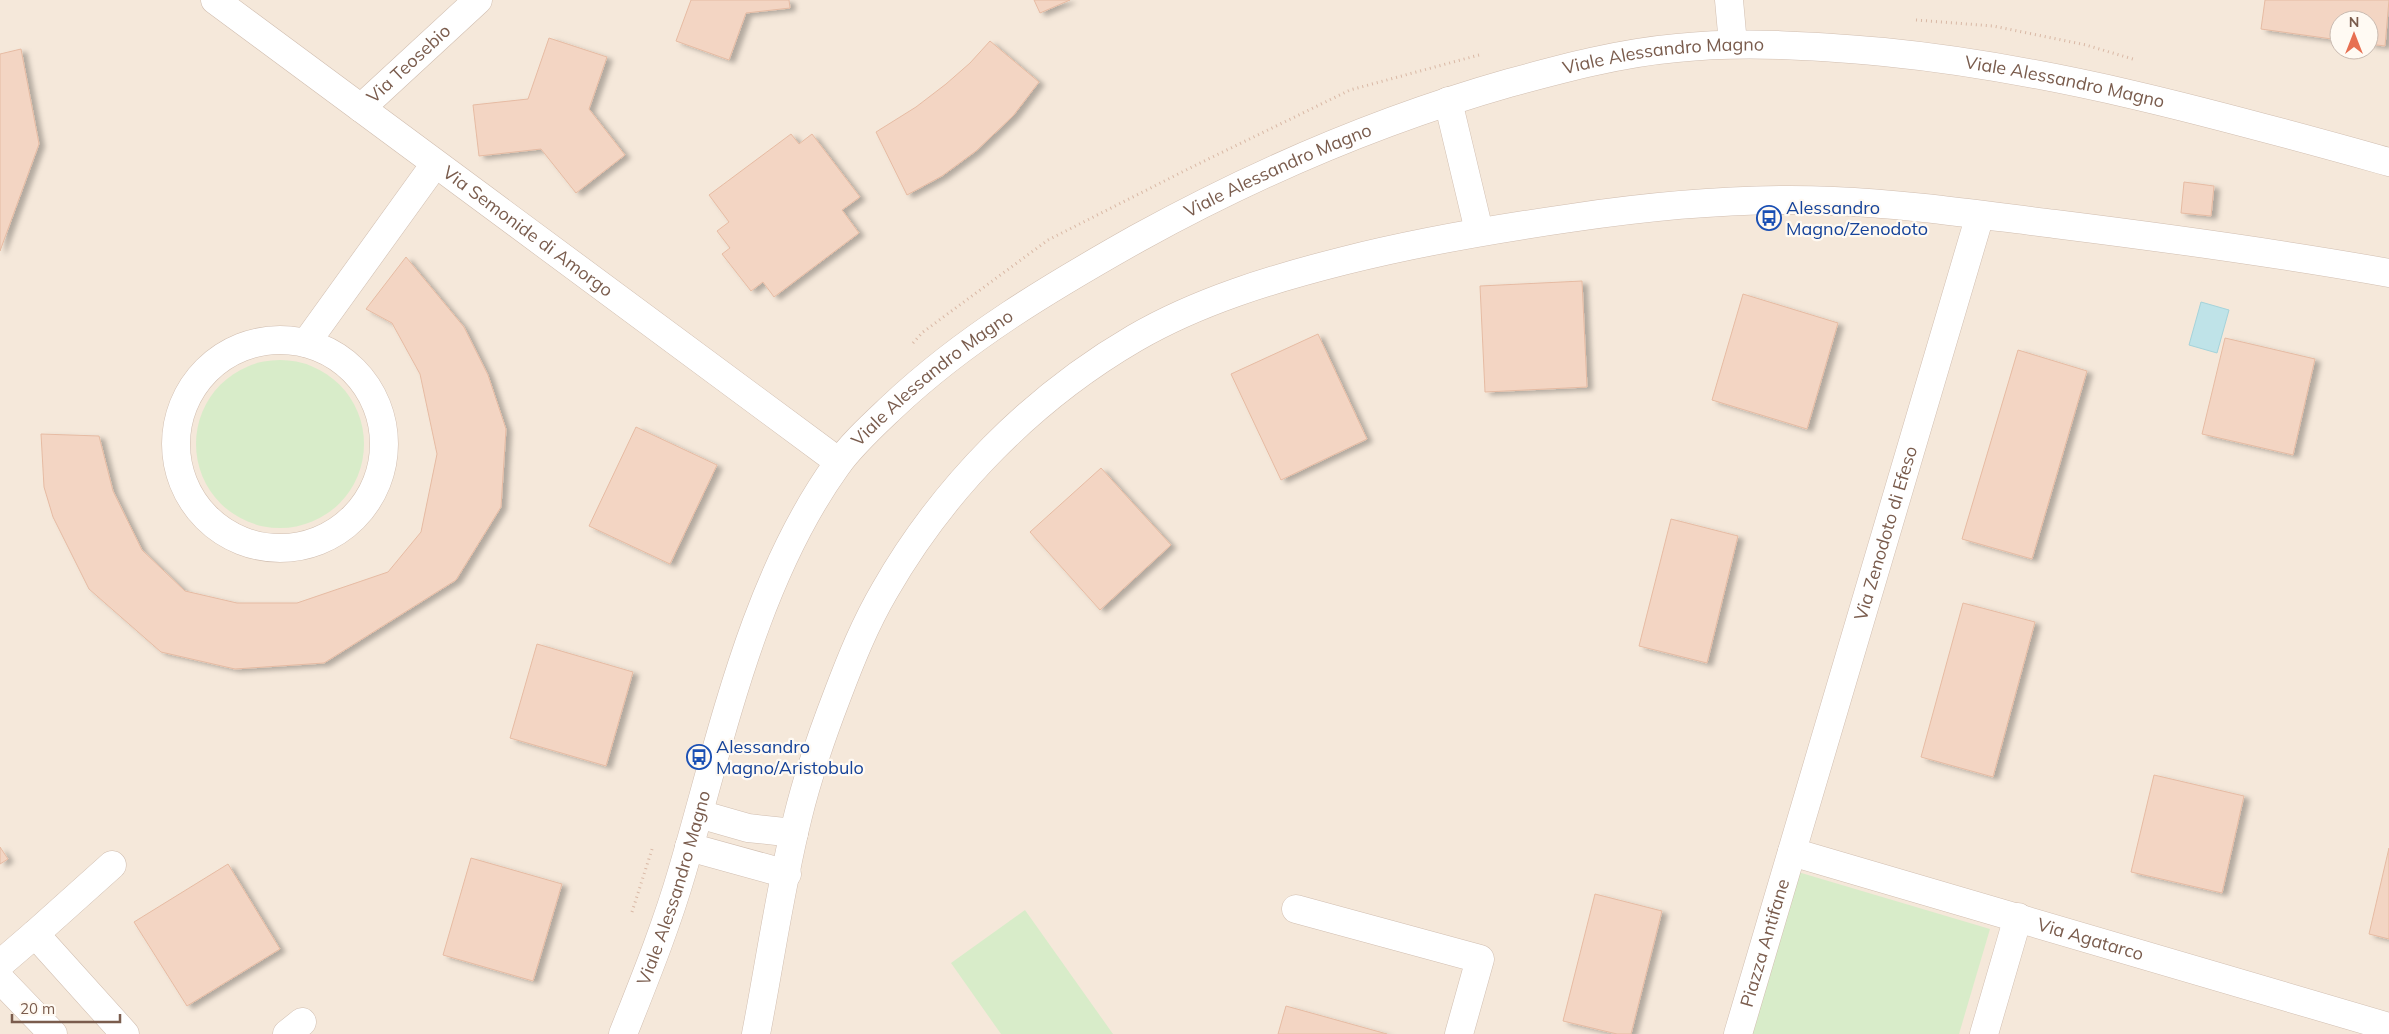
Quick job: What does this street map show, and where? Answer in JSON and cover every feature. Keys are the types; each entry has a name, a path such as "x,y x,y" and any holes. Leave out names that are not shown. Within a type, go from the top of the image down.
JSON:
{"street":[{"name":"Via Semonide di Amorgo","path":"215,0 839,462"},
{"name":"Via Teosebio","path":"361,108 478,0"},
{"path":"1730,0 1733,44"},
{"name":"Viale Alessandro Magno","path":"623,1034 674,900 734,690 767,600 806,516 839,462 879,419 924,376 988,329 1052,288 1162,225 1278,167 1370,128 1448,101 1569,67 1619,56 1659,50 1733,44 1820,46 2010,68 2180,107 2389,162"},
{"path":"1448,101 1479,231"},
{"path":"306,343 434,164"},
{"path":"756,1034 794,833 811,769 858,642 883,593 912,547 958,484 1013,430 1072,381 1125,344 1154,327 1248,288 1323,266 1479,231 1646,208 1738,201 1834,201 1980,215 2221,245 2389,273"},
{"name":"Via Zenodoto di Efeso","path":"1792,852 1980,215"},
{"path":"270,340 306,343 336,356 361,378 378,408 385,441 380,474 365,504 342,528 312,543 279,548 245,543 214,525 191,499 178,466 176,431 186,398 207,369 236,349 270,340"},
{"path":"699,814 748,828 794,833"},
{"path":"689,847 787,874"},
{"name":"Via Agatarco","path":"1792,852 2389,1027"},
{"name":"Piazza Antifane","path":"1738,1034 1792,852"},
{"path":"0,964 112,865"},
{"path":"1296,909 1480,959 1459,1034"},
{"path":"1984,1034 2018,918"},
{"path":"35,934 125,1034"},
{"path":"0,979 53,1034"}],"shaded area":[{"path":"0,0 2389,0 2389,1034 0,1034"}],"green space":[{"path":"280,360 304,364 320,370 345,391 354,404 360,420 364,444 360,468 354,484 333,509 320,518 304,524 280,528 256,524 240,518 215,497 206,484 200,468 196,444 200,420 206,404 227,379 240,370 256,364"},
{"path":"1798,872 1990,929 1959,1034 1750,1034"},
{"path":"1025,910 1113,1034 1001,1034 951,963"}],"water":[{"path":"2201,302 2229,310 2217,353 2189,345"}],"building":[{"path":"691,0 789,0 790,8 746,13 729,60 676,41"},
{"path":"1034,0 1070,0 1040,13"},
{"path":"2265,0 2389,0 2385,46 2379,45 2379,10 2329,10 2329,39 2261,29"},
{"path":"549,38 607,57 589,109 625,155 576,193 541,149 479,156 473,105 528,99"},
{"path":"990,41 1039,82 1013,116 976,151 942,176 907,195 876,132 916,107 946,84 970,63"},
{"path":"21,49 39,144 0,251 0,54"},
{"path":"791,134 799,144 812,134 860,197 842,210 859,233 774,297 763,282 751,291 722,254 730,248 717,231 729,222 709,195"},
{"path":"2184,182 2214,186 2211,216 2181,213"},
{"path":"406,257 464,327 488,375 506,429 501,507 456,580 324,663 235,669 161,652 89,589 53,517 44,487 41,434 99,436 113,491 142,550 185,591 237,603 297,603 388,572 421,532 437,454 420,374 392,323 366,309"},
{"path":"1582,281 1587,387 1485,392 1480,286"},
{"path":"1743,294 1838,323 1807,429 1712,400"},
{"path":"1318,334 1367,439 1281,480 1231,374"},
{"path":"2225,338 2315,359 2293,455 2202,434"},
{"path":"2018,350 2087,371 2032,559 1962,539"},
{"path":"636,427 717,465 670,564 589,526"},
{"path":"1101,468 1171,545 1100,610 1030,532"},
{"path":"1671,519 1738,536 1707,663 1639,646"},
{"path":"1963,603 2035,622 1993,777 1921,757"},
{"path":"537,644 633,672 606,766 510,738"},
{"path":"2154,775 2244,796 2222,893 2131,872"},
{"path":"0,847 8,859 0,864"},
{"path":"2389,848 2389,939 2369,934"},
{"path":"471,858 562,884 533,981 443,955"},
{"path":"228,864 280,949 187,1006 134,922"},
{"path":"1595,894 1662,911 1631,1034 1617,1034 1563,1021"},
{"path":"1286,1006 1387,1034 1278,1034"}],"place":[{"name":"Alessandro Magno/Zenodoto","path":"1769,218"},
{"name":"Alessandro Magno/Aristobulo","path":"699,757"}]}
